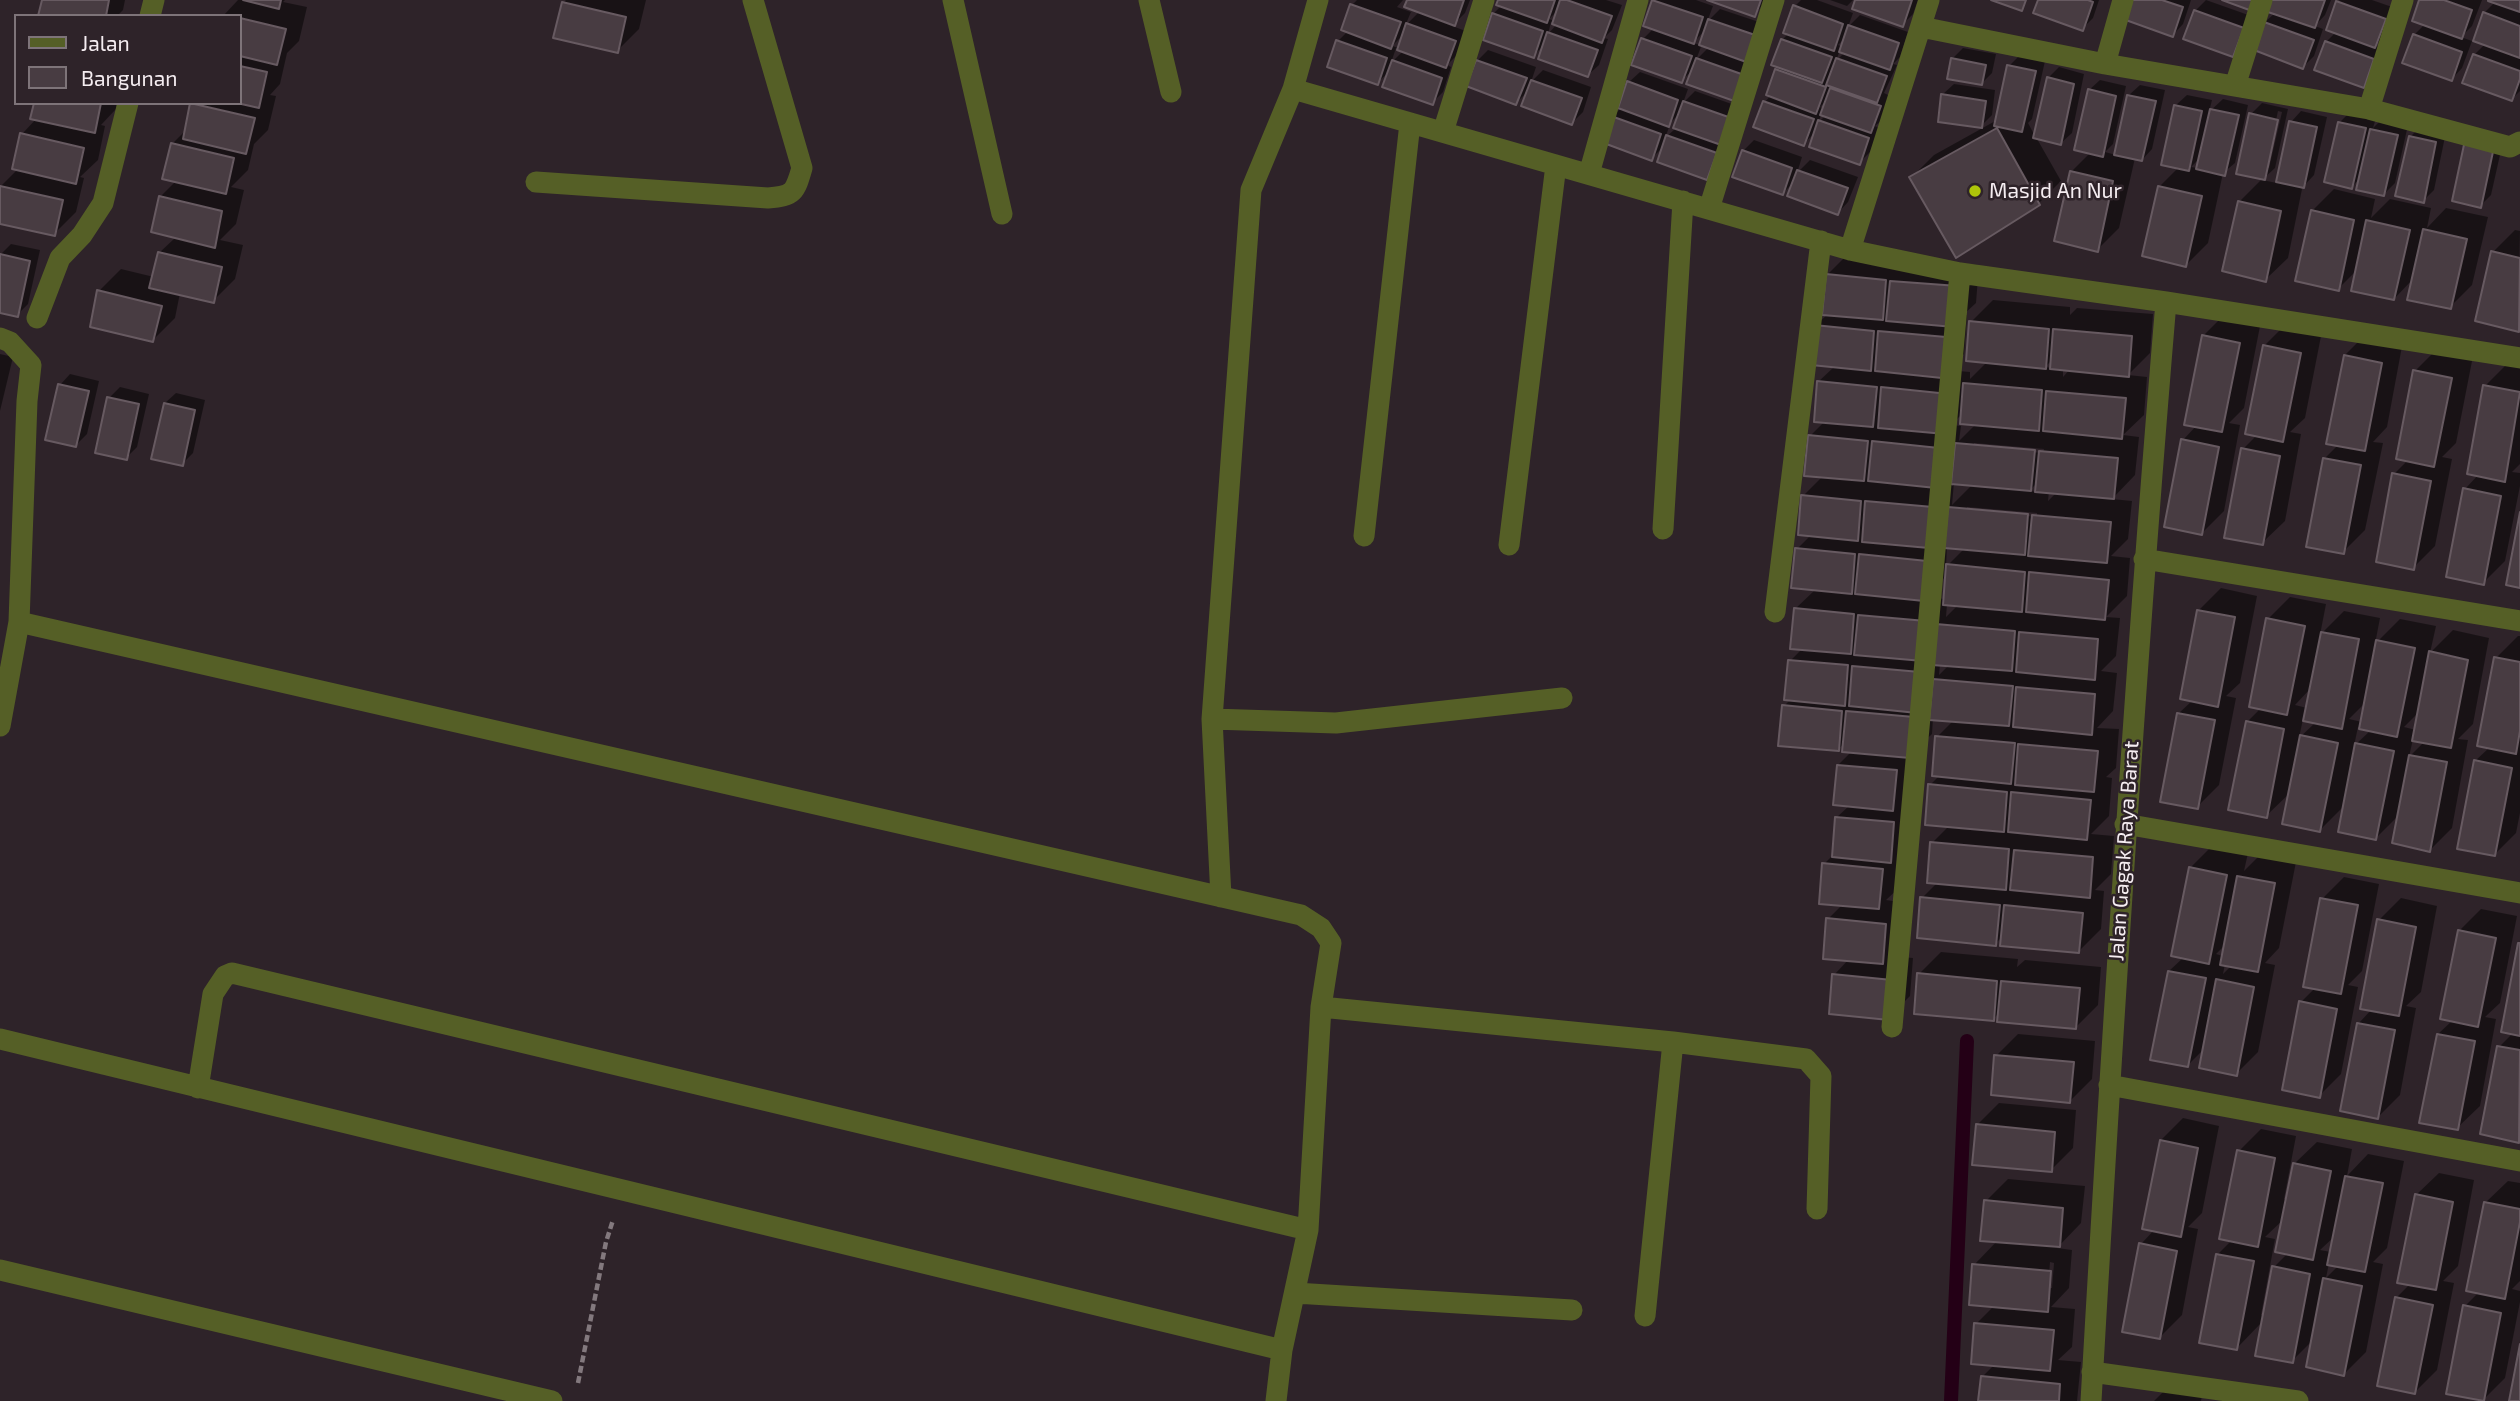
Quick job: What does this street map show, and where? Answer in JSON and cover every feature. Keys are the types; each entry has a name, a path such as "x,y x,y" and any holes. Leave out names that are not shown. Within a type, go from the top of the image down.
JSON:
{"street":[{"path":"536,182 768,198 786,196 794,190 802,168 753,0"},
{"path":"953,0 1002,214"},
{"path":"1149,0 1171,92"},
{"path":"1302,0 1311,24"},
{"path":"1220,897 1212,719 1251,190 1293,89 1318,0"},
{"path":"1443,132 1484,0"},
{"path":"1589,174 1638,0"},
{"path":"1709,209 1774,0"},
{"path":"1850,250 1929,0"},
{"path":"2105,64 2123,0"},
{"path":"2235,86 2262,0"},
{"path":"2369,108 2403,0"},
{"path":"1921,27 2105,64 2369,108 2510,147 2520,142"},
{"path":"1293,89 1850,250 1960,273 2166,302 2520,358"},
{"path":"37,318 60,258 82,235 103,203 128,105"},
{"path":"1364,537 1410,123"},
{"path":"1509,545 1556,165"},
{"path":"1663,529 1683,201"},
{"path":"1775,612 1821,242"},
{"path":"1892,1027 1960,273"},
{"name":"Jalan Gagak Raya Barat","path":"2091,1401 2125,824 2166,302"},
{"path":"0,338 10,342 31,365 27,401 19,622 0,726"},
{"path":"2144,559 2520,621"},
{"path":"19,622 1301,915 1321,928 1331,943 1321,1007 1308,1230 1282,1350 1276,1401"},
{"path":"1212,719 1336,723 1562,698"},
{"path":"2125,824 2520,893"},
{"path":"198,1088 213,994 225,976 232,973 1308,1230"},
{"path":"1321,1007 1673,1042 1806,1059 1821,1076 1817,1209"},
{"path":"0,1040 1282,1350"},
{"path":"1645,1316 1673,1042"},
{"path":"2109,1085 2520,1161"},
{"path":"0,1270 552,1401"},
{"path":"1295,1293 1573,1310"},
{"path":"2092,1372 2298,1401"}],"path":[{"path":"577,1388 606,1242"}],"building":[{"path":"42,0 109,0 106,14 38,14"},
{"path":"243,0 281,0 279,9"},
{"path":"1407,0 1464,0 1455,26 1404,7"},
{"path":"1498,0 1555,0 1547,23 1496,5"},
{"path":"1560,0 1612,16 1602,43 1552,24"},
{"path":"1652,0 1703,17 1694,44 1643,26"},
{"path":"1707,0 1761,0 1755,17"},
{"path":"1855,0 1912,0 1903,27 1852,9"},
{"path":"1991,0 2026,0 2022,11"},
{"path":"2038,0 2093,2 2083,31 2033,13"},
{"path":"2130,0 2162,0 2183,7 2173,37 2123,19"},
{"path":"2222,0 2256,0 2252,11"},
{"path":"2269,0 2325,0 2315,28 2265,11"},
{"path":"2419,0 2444,0 2472,10 2462,39 2412,21"},
{"path":"2488,0 2520,0 2520,12 2488,1"},
{"path":"2336,1 2386,19 2375,48 2326,30"},
{"path":"562,2 626,17 618,53 553,38"},
{"path":"1350,4 1401,22 1391,49 1341,30"},
{"path":"1793,5 1843,24 1834,51 1783,33"},
{"path":"2194,10 2244,28 2233,57 2183,39"},
{"path":"2483,12 2520,26 2520,58 2473,41"},
{"path":"1492,13 1543,31 1534,58 1483,40"},
{"path":"242,18 286,29 277,65 242,56"},
{"path":"1708,19 1758,36 1749,63 1699,45"},
{"path":"2264,22 2314,40 2303,69 2254,50"},
{"path":"1406,23 1456,41 1446,68 1397,50"},
{"path":"1848,25 1899,43 1890,70 1839,52"},
{"path":"1547,32 1598,50 1588,77 1538,59"},
{"path":"2413,34 2462,52 2452,81 2402,63"},
{"path":"1641,38 1692,56 1682,83 1631,65"},
{"path":"1781,39 1832,57 1822,83 1771,65"},
{"path":"1336,40 1387,58 1378,85 1327,67"},
{"path":"2325,41 2374,59 2364,88 2314,70"},
{"path":"2473,54 2520,71 2512,101 2462,83"},
{"path":"1696,58 1747,76 1737,102 1686,84"},
{"path":"1836,58 1887,76 1877,103 1826,85"},
{"path":"1951,58 1986,65 1982,85 1947,79"},
{"path":"1392,60 1442,78 1433,105 1382,87"},
{"path":"1476,60 1527,78 1516,105 1466,86"},
{"path":"2007,65 2036,71 2022,132 1994,126"},
{"path":"242,66 267,72 259,108 242,104"},
{"path":"1775,69 1826,87 1816,114 1766,95"},
{"path":"2047,77 2074,84 2061,145 2033,138"},
{"path":"1531,80 1582,98 1572,125 1521,106"},
{"path":"1627,81 1678,100 1669,127 1618,108"},
{"path":"1830,88 1881,106 1871,133 1820,115"},
{"path":"2088,89 2116,96 2103,157 2074,150"},
{"path":"1941,94 1986,101 1982,128 1938,122"},
{"path":"2127,95 2156,101 2142,161 2114,155"},
{"path":"1683,101 1734,119 1724,146 1673,128"},
{"path":"1763,101 1814,119 1804,146 1753,127"},
{"path":"34,105 101,105 95,133 30,119"},
{"path":"190,105 255,118 246,154 183,139"},
{"path":"2174,105 2202,111 2189,171 2161,165"},
{"path":"2210,109 2239,115 2225,176 2196,169"},
{"path":"2249,113 2278,120 2265,180 2236,174"},
{"path":"1611,116 1661,134 1652,161 1601,142"},
{"path":"1818,120 1869,138 1860,165 1809,147"},
{"path":"2289,121 2317,127 2304,188 2276,182"},
{"path":"2338,122 2366,128 2352,189 2324,182"},
{"name":"Masjid An Nur","path":"1997,128 2040,205 1956,258 1909,177"},
{"path":"2370,129 2398,135 2384,196 2356,190"},
{"path":"20,133 84,148 76,184 12,169"},
{"path":"1666,135 1717,153 1707,180 1657,162"},
{"path":"2409,136 2436,142 2424,203 2395,196"},
{"path":"2465,140 2494,147 2481,208 2452,201"},
{"path":"171,143 234,158 226,194 162,179"},
{"path":"1742,150 1792,168 1783,195 1732,177"},
{"path":"1797,170 1848,188 1838,215 1787,196"},
{"path":"2070,171 2113,181 2098,252 2054,241"},
{"path":"0,186 63,200 55,236 0,224"},
{"path":"2158,186 2202,196 2186,267 2142,256"},
{"path":"159,196 222,211 215,248 151,232"},
{"path":"2238,201 2281,211 2266,282 2222,271"},
{"path":"2311,210 2354,220 2339,291 2295,281"},
{"path":"2366,220 2410,230 2394,300 2351,291"},
{"path":"2423,229 2467,239 2451,309 2407,300"},
{"path":"2491,251 2520,258 2519,332 2475,321"},
{"path":"158,252 222,267 214,303 149,288"},
{"path":"0,254 30,261 18,317 0,313"},
{"path":"1826,274 1886,280 1883,320 1822,315"},
{"path":"1890,281 1958,286 1954,327 1886,321"},
{"path":"97,290 162,306 153,342 90,327"},
{"path":"1969,321 2049,329 2046,369 1966,361"},
{"path":"1814,325 1874,331 1871,371 1811,365"},
{"path":"2053,329 2132,336 2129,377 2050,369"},
{"path":"1878,331 1946,337 1942,378 1875,371"},
{"path":"2202,335 2240,343 2222,432 2184,425"},
{"path":"2263,345 2301,353 2283,442 2245,434"},
{"path":"2344,355 2382,363 2365,451 2326,444"},
{"path":"2413,370 2452,378 2434,467 2396,459"},
{"path":"1817,381 1877,387 1873,427 1814,422"},
{"path":"1963,383 2042,390 2039,431 1960,424"},
{"path":"58,384 89,391 76,447 45,440"},
{"path":"2483,385 2520,392 2505,482 2467,474"},
{"path":"1881,387 1949,394 1945,434 1878,428"},
{"path":"2046,391 2126,398 2122,439 2043,431"},
{"path":"107,397 139,404 127,460 95,453"},
{"path":"164,403 195,410 183,466 151,459"},
{"path":"1808,435 1868,441 1864,481 1804,476"},
{"path":"2181,439 2219,447 2202,535 2164,527"},
{"path":"1872,441 1939,448 1936,488 1868,481"},
{"path":"1955,443 2035,450 2031,491 1951,484"},
{"path":"2241,448 2280,456 2263,545 2224,538"},
{"path":"2039,451 2118,458 2114,499 2035,492"},
{"path":"2323,458 2361,465 2344,554 2306,547"},
{"path":"2392,473 2431,481 2414,570 2376,562"},
{"path":"2463,488 2501,496 2484,585 2446,577"},
{"path":"1801,495 1861,501 1858,541 1798,535"},
{"path":"1865,501 1933,507 1929,548 1862,542"},
{"path":"1948,507 2028,514 2025,555 1944,548"},
{"path":"2520,512 2520,588 2506,585"},
{"path":"2032,515 2111,522 2107,563 2028,556"},
{"path":"1795,548 1855,554 1852,594 1791,588"},
{"path":"1859,554 1927,561 1924,601 1855,594"},
{"path":"1946,564 2025,572 2022,612 1943,605"},
{"path":"2029,572 2109,580 2105,620 2026,612"},
{"path":"1794,608 1854,614 1851,654 1790,649"},
{"path":"2197,610 2235,617 2218,707 2180,699"},
{"path":"1858,615 1926,621 1923,661 1854,655"},
{"path":"2266,618 2305,626 2287,715 2249,707"},
{"path":"1936,624 2015,631 2012,671 1932,665"},
{"path":"2019,632 2098,639 2095,680 2016,672"},
{"path":"2321,632 2359,639 2342,729 2303,721"},
{"path":"2376,640 2415,648 2397,737 2359,729"},
{"path":"2429,651 2468,660 2451,748 2412,741"},
{"path":"2494,657 2520,662 2520,731 2516,754 2477,746"},
{"path":"1788,660 1848,665 1845,706 1784,700"},
{"path":"1852,666 1920,672 1917,713 1849,706"},
{"path":"1933,679 2013,686 2009,726 1929,720"},
{"path":"2016,687 2095,694 2092,735 2013,727"},
{"path":"1782,705 1842,711 1839,751 1778,746"},
{"path":"1846,711 1914,717 1910,758 1842,752"},
{"path":"2177,713 2215,720 2198,809 2160,802"},
{"path":"2246,721 2284,729 2267,818 2228,810"},
{"path":"2300,735 2338,743 2320,832 2282,824"},
{"path":"1935,736 2015,743 2011,784 1932,776"},
{"path":"2355,743 2394,751 2376,840 2338,832"},
{"path":"2018,744 2098,751 2094,792 2015,785"},
{"path":"2409,755 2447,762 2430,852 2392,843"},
{"path":"2474,760 2512,768 2495,856 2457,849"},
{"path":"1837,765 1897,770 1893,811 1833,805"},
{"path":"1928,784 2007,792 2004,832 1925,825"},
{"path":"2011,792 2091,800 2087,840 2008,832"},
{"path":"1835,817 1894,822 1891,863 1832,857"},
{"path":"1930,842 2009,849 2006,890 1927,883"},
{"path":"2014,850 2093,857 2090,898 2010,890"},
{"path":"1822,863 1883,869 1879,909 1819,904"},
{"path":"2189,867 2227,875 2209,964 2171,956"},
{"path":"2237,876 2275,883 2258,972 2220,965"},
{"path":"1920,897 2000,905 1996,946 1917,938"},
{"path":"2320,898 2358,905 2341,994 2303,987"},
{"path":"2004,905 2083,913 2079,953 2000,946"},
{"path":"1826,918 1886,924 1883,964 1823,959"},
{"path":"2377,919 2416,927 2399,1016 2360,1009"},
{"path":"2458,930 2496,938 2478,1027 2440,1019"},
{"path":"2520,943 2520,1036 2501,1032"},
{"path":"2168,971 2206,978 2188,1067 2150,1060"},
{"path":"1917,973 1997,981 1994,1021 1914,1014"},
{"path":"1832,974 1892,980 1889,1020 1829,1014"},
{"path":"2216,979 2254,987 2237,1076 2199,1068"},
{"path":"2001,981 2080,988 2076,1029 1997,1022"},
{"path":"2299,1001 2337,1009 2320,1098 2282,1090"},
{"path":"2357,1023 2395,1030 2378,1119 2340,1111"},
{"path":"2437,1034 2475,1041 2458,1130 2419,1123"},
{"path":"2497,1046 2520,1050 2519,1143 2480,1134"},
{"path":"1994,1055 2074,1062 2070,1103 1991,1095"},
{"path":"1976,1124 2055,1132 2052,1172 1972,1165"},
{"path":"2160,1140 2198,1148 2181,1237 2142,1229"},
{"path":"2237,1150 2275,1158 2258,1247 2219,1239"},
{"path":"2293,1163 2331,1171 2313,1260 2275,1252"},
{"path":"2345,1176 2383,1183 2365,1272 2327,1265"},
{"path":"2415,1194 2453,1202 2436,1290 2397,1283"},
{"path":"1984,1200 2063,1208 2060,1247 1980,1241"},
{"path":"2484,1202 2520,1209 2520,1222 2505,1299 2466,1291"},
{"path":"2139,1243 2177,1251 2160,1339 2122,1332"},
{"path":"2216,1254 2254,1261 2237,1350 2199,1343"},
{"path":"1972,1264 2051,1271 2048,1312 1969,1305"},
{"path":"2272,1266 2310,1274 2293,1363 2255,1356"},
{"path":"2323,1278 2362,1286 2344,1376 2306,1367"},
{"path":"2395,1297 2433,1305 2415,1394 2377,1386"},
{"path":"2463,1305 2501,1313 2484,1401 2446,1394"},
{"path":"1974,1323 2054,1330 2050,1371 1971,1364"},
{"path":"2520,1344 2520,1401 2509,1401"},
{"path":"1981,1376 2060,1384 2059,1401 1978,1401"}],"waterway":[{"path":"1951,1401 1967,1041"}],"place":[{"name":"Masjid An Nur","path":"1975,191"}]}
